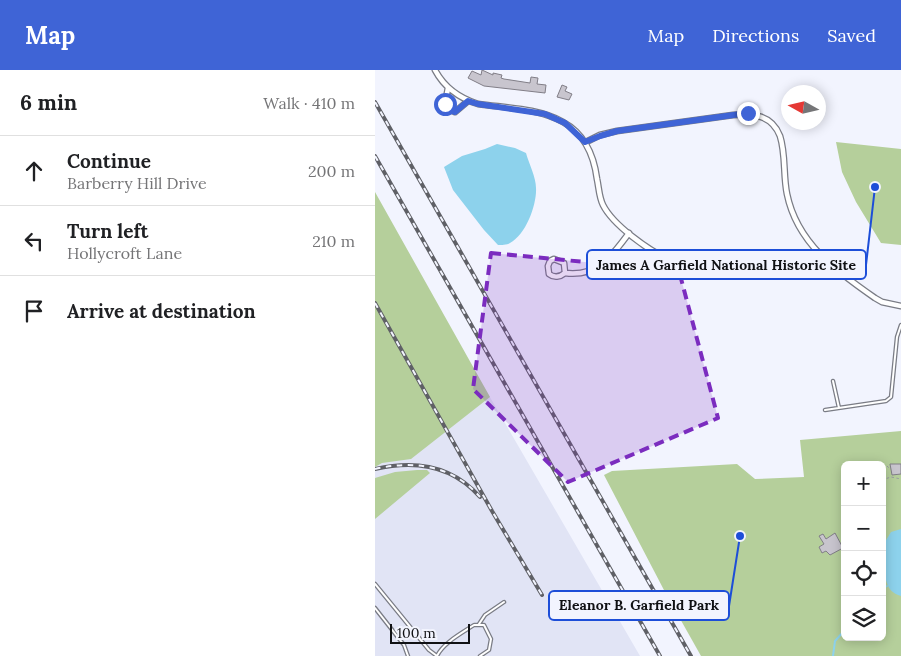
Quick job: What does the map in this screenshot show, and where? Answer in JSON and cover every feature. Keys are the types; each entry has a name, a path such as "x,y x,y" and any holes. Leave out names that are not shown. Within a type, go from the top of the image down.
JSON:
{"street":[{"path":"435,70 448,88 468,101 545,114 565,123 585,142 595,165 602,204 609,216 656,253 670,260 672,267 682,271 686,268 689,260 685,254 676,253 670,260"},
{"path":"448,88 445,104 451,111 455,112 468,101"},
{"path":"585,142 617,131 733,114 748,113 765,118 777,128 783,145 789,205 800,230 825,260 875,298 882,302 901,306"},
{"path":"565,273 564,263 555,258 550,261 548,266 549,274 556,277 565,273 582,273 597,268 609,259 629,233"}],"lane":[{"path":"825,410 886,401 891,397 897,337 901,325"},
{"path":"833,380 839,408"},
{"path":"375,584 429,650 437,656 439,651 447,644 474,625 484,625 491,639 489,650 480,656"},
{"path":"479,624 485,615 505,602"},
{"path":"375,608 404,645 408,656"}],"path":[{"path":"886,479 891,477 901,479"}],"highlighted area":[{"path":"491,253 679,271 718,418 568,482 473,389"}],"shaded area":[{"path":"375,196 407,254 640,656 375,656"}],"green space":[{"path":"836,142 901,149 901,245 881,243 856,202 842,172"},
{"path":"375,192 490,397 411,459 382,463 375,467"},
{"path":"901,431 901,656 701,656 604,475 612,471 737,464 755,479 804,477 800,440"},
{"path":"427,470 430,473 375,519 375,478 395,472"}],"water":[{"path":"497,144 515,148 526,153 536,184 535,202 526,226 516,239 509,244 501,245 498,245 484,230 453,190 444,167 462,156"},
{"path":"901,529 901,596 892,592 886,580 886,540 891,532"}],"building":[{"path":"482,70 493,75 493,73 502,75 501,78 504,79 530,83 531,77 538,78 537,84 546,85 545,93 484,86 468,78 472,71 481,75"},
{"path":"562,85 567,87 565,91 572,94 569,100 557,97"},
{"path":"890,464 901,464 901,474 892,475"},
{"path":"835,533 841,544 841,549 830,555 826,551 822,553 819,547 824,544 819,536 823,534 826,539"}],"waterway":[{"path":"833,656 835,641 841,634"}],"railway":[{"path":"375,102 691,656"},
{"path":"375,156 660,656"},
{"path":"375,303 492,511 542,595"},
{"path":"375,469 404,465 432,468 457,478 480,497"}],"place":[{"name":"James A Garfield National Historic Site","path":"875,187"},
{"name":"Eleanor B. Garfield Park","path":"740,536"}],"route":[{"path":"445,104 447,108 455,112 468,101 545,114 565,123 585,142 617,131 748,113"}]}
